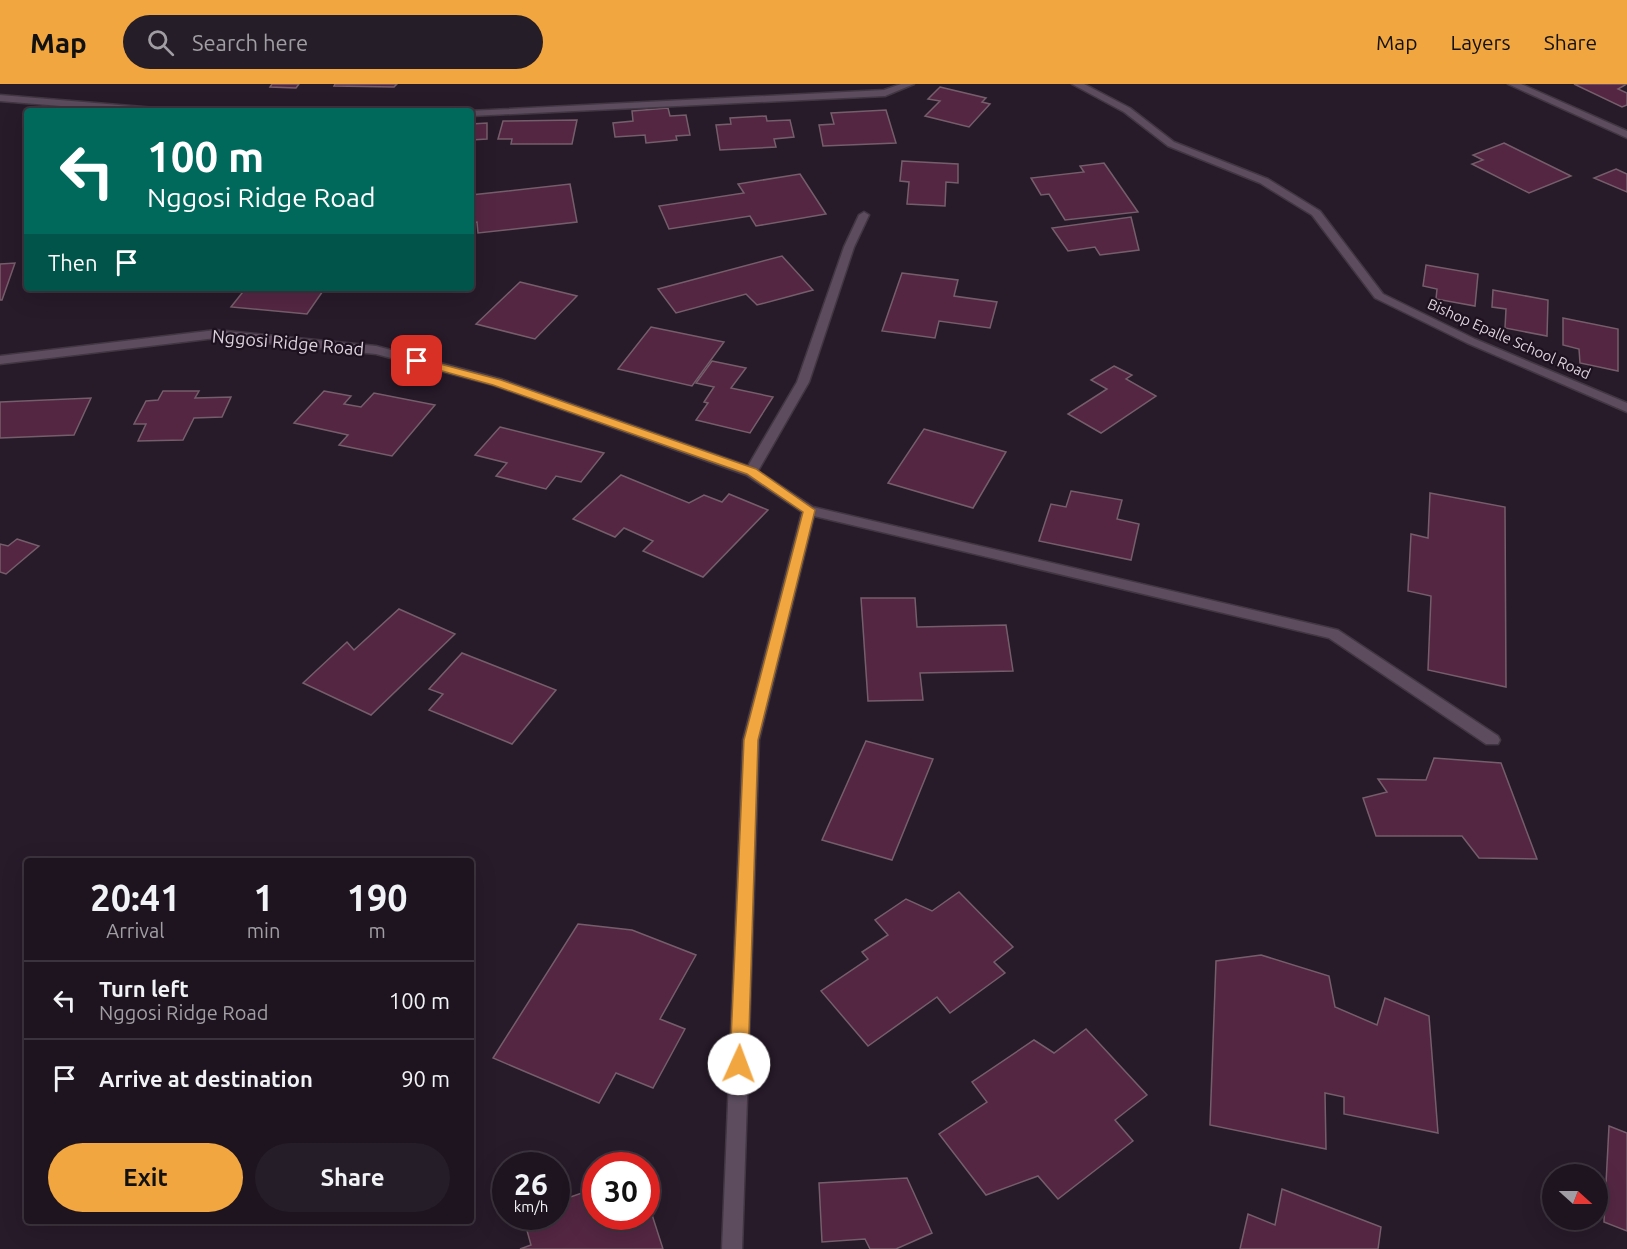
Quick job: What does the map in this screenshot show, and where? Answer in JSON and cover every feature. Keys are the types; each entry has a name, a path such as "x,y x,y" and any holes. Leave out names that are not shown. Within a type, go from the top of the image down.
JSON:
{"street":[{"path":"474,113 885,93 909,84"},
{"name":"Bishop Epalle School Road","path":"1077,84 1127,110 1171,144 1264,181 1316,213 1380,296 1471,341 1627,408"},
{"path":"1513,84 1627,135"},
{"path":"0,98 119,108"},
{"path":"752,472 803,382 849,247 864,215"},
{"name":"Nggosi Ridge Road","path":"0,360 216,334 376,350 497,382 752,472 809,510"},
{"path":"732,1249 751,740 809,510 1333,634 1492,740"}],"building":[{"path":"272,84 299,84 296,88 270,87"},
{"path":"335,84 397,84 394,87 334,86"},
{"path":"1574,84 1627,84 1618,89 1627,93 1627,105 1622,107"},
{"path":"940,87 986,98 982,102 990,104 969,127 925,116 940,101 928,99"},
{"path":"668,108 670,116 686,115 690,135 676,136 677,140 646,143 645,135 615,137 613,123 633,121 632,111"},
{"path":"886,110 896,143 823,146 819,125 834,124 831,113"},
{"path":"766,116 767,121 790,120 794,137 774,139 776,147 720,150 716,125 731,124 730,118"},
{"path":"577,120 572,144 511,144 512,139 498,139 503,121"},
{"path":"487,123 487,139 474,140 474,124"},
{"path":"1504,143 1571,176 1529,193 1472,164 1483,160 1473,155"},
{"path":"902,161 958,164 958,183 946,182 945,206 907,204 909,182 900,181"},
{"path":"1104,163 1138,212 1065,220 1049,194 1041,195 1031,178 1084,172 1080,166"},
{"path":"1616,169 1627,174 1627,192 1594,178"},
{"path":"800,174 826,214 756,226 750,216 669,229 659,206 744,193 738,184"},
{"path":"570,184 577,222 478,233 477,222 474,222 474,195"},
{"path":"1131,217 1139,250 1100,255 1095,247 1068,251 1052,228"},
{"path":"782,256 813,290 757,305 746,294 676,313 658,289"},
{"path":"15,263 2,300 0,300 0,264"},
{"path":"1426,265 1478,274 1475,306 1436,299 1437,289 1423,286"},
{"path":"902,273 958,280 954,296 997,302 990,328 939,321 935,338 882,331"},
{"path":"520,282 577,296 535,339 476,324"},
{"path":"1493,290 1548,300 1547,336 1505,328 1506,309 1492,307"},
{"path":"244,291 323,291 307,314 231,307"},
{"path":"1563,318 1618,329 1618,371 1580,363 1579,349 1563,345"},
{"path":"651,327 724,342 692,386 618,369"},
{"path":"712,361 746,368 731,388 773,397 750,433 696,420 708,403 704,402 714,387 696,383"},
{"path":"1114,366 1132,375 1126,379 1156,396 1101,433 1068,414 1107,389 1091,380"},
{"path":"163,391 199,391 195,398 231,397 222,417 194,418 183,440 138,441 146,424 134,424 146,401 158,400"},
{"path":"324,391 351,396 344,404 361,407 374,393 435,405 392,456 339,445 348,435 294,423"},
{"path":"91,398 74,435 0,438 0,402"},
{"path":"500,427 604,453 581,482 556,476 546,489 496,476 507,463 475,455"},
{"path":"924,429 1006,452 973,508 888,483"},
{"path":"621,475 689,503 704,495 722,502 729,494 768,510 703,577 643,551 653,541 624,528 615,537 573,519"},
{"path":"1071,491 1122,500 1117,519 1139,524 1131,560 1039,541 1051,504 1066,507"},
{"path":"1430,493 1505,507 1506,687 1428,670 1431,596 1408,591 1411,534 1428,538"},
{"path":"17,539 39,546 6,574 0,572 0,544 8,546"},
{"path":"861,598 915,598 917,627 1006,625 1013,671 920,673 923,700 868,701"},
{"path":"399,609 455,634 371,715 303,683 347,642 354,650"},
{"path":"462,653 556,690 512,744 429,710 443,694 429,689"},
{"path":"866,741 933,759 892,860 822,840"},
{"path":"1434,758 1501,763 1537,859 1479,858 1462,836 1376,836 1363,798 1387,792 1378,779 1426,780"},
{"path":"959,892 1013,947 994,962 1005,973 950,1013 937,997 868,1046 821,991 868,959 862,952 888,935 875,920 906,899 932,911"},
{"path":"578,924 632,930 696,955 660,1019 685,1029 653,1088 616,1073 599,1103 493,1058"},
{"path":"1261,955 1329,976 1335,1007 1377,1025 1385,998 1429,1016 1438,1133 1344,1114 1344,1097 1325,1093 1326,1149 1210,1125 1216,961"},
{"path":"1086,1029 1147,1095 1115,1120 1133,1141 1058,1199 1038,1176 986,1195 939,1134 987,1102 972,1082 1034,1040 1054,1053"},
{"path":"1609,1126 1627,1133 1627,1231 1608,1224"},
{"path":"907,1178 932,1233 896,1249 870,1249 865,1239 822,1242 819,1183"},
{"path":"1282,1189 1381,1227 1378,1249 1240,1249 1248,1214 1275,1225"},
{"path":"582,1193 582,1230 657,1230 663,1249 520,1249 531,1245 527,1230 570,1230 570,1197"}],"route":[{"path":"417,361 497,382 752,472 809,510 751,740 739,1064"}]}
